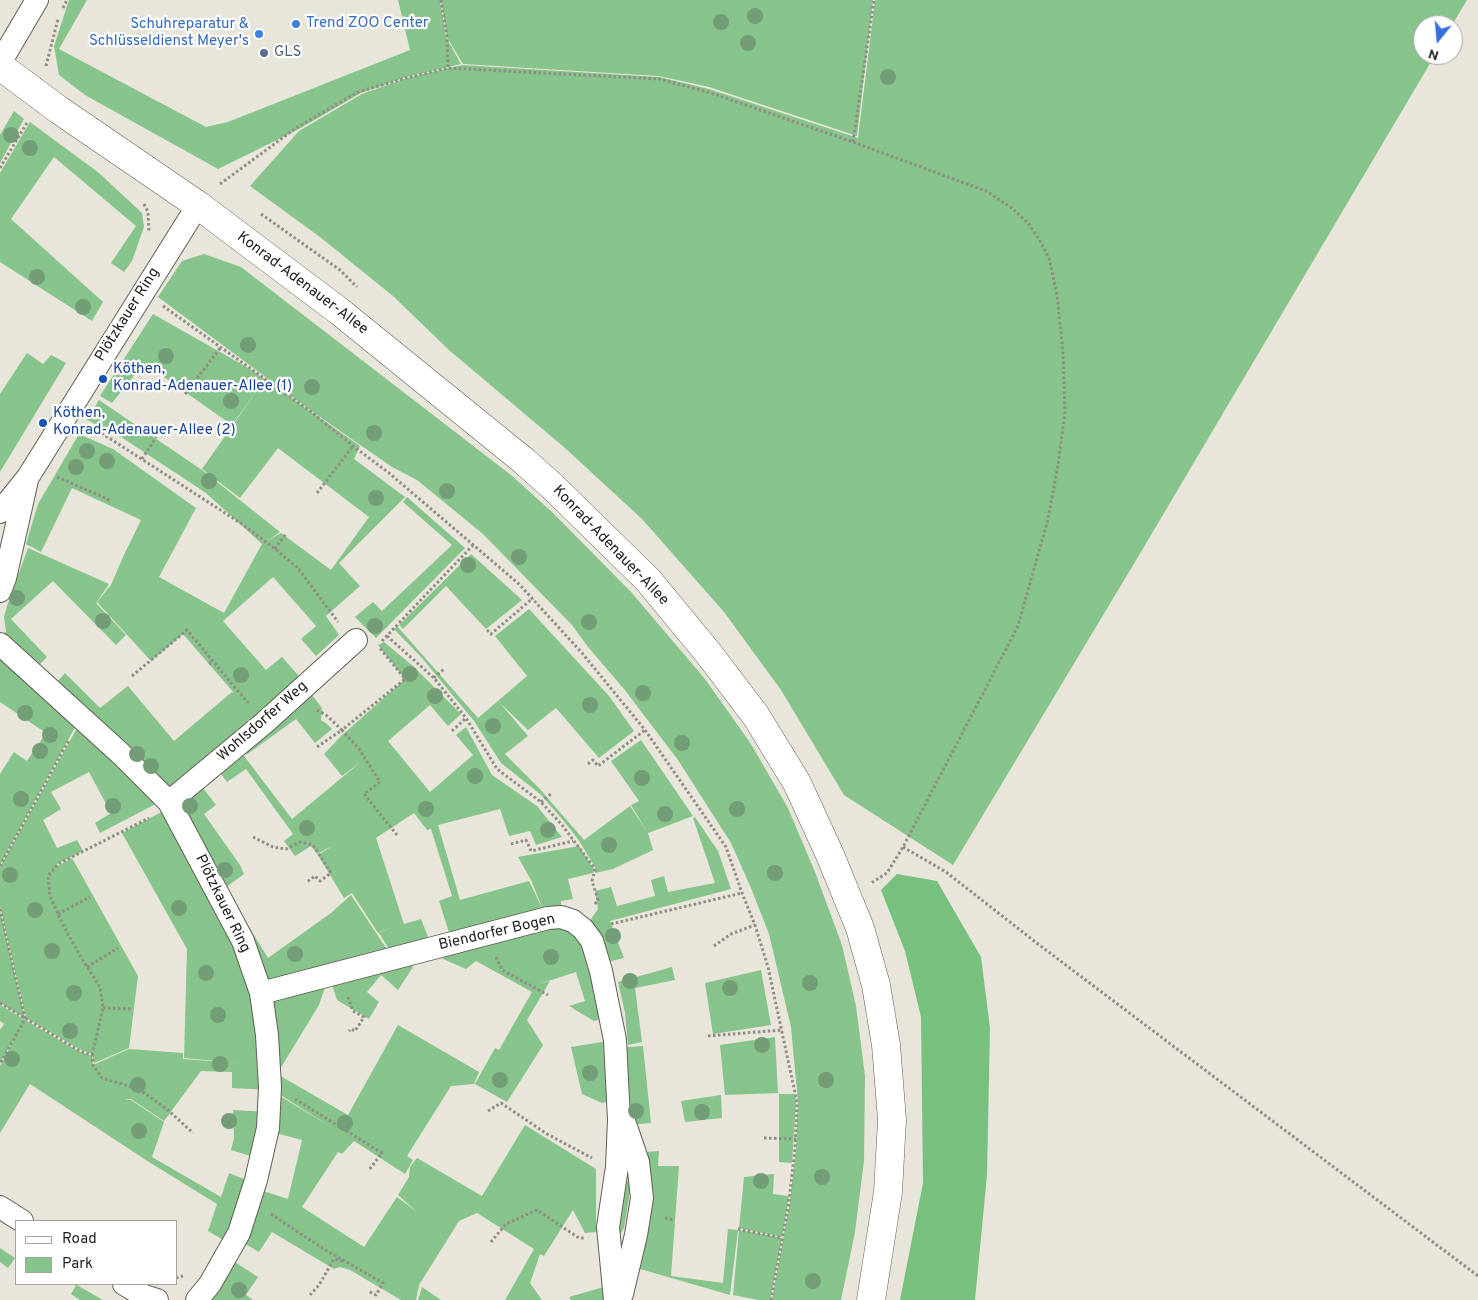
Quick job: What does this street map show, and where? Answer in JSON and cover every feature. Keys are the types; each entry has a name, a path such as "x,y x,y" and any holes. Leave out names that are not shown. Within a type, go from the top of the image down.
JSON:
{"main road":[{"name":"Konrad-Adenauer-Allee","path":"0,65 59,110 198,205 339,311 552,486 648,580 709,654 756,716 797,783 830,855 860,928 876,985 886,1045 892,1120 888,1192 871,1300"}],"street":[{"path":"0,65 37,0"},
{"name":"Plötzkauer Ring","path":"0,512 28,477 142,291 198,205"},
{"name":"Plötzkauer Ring","path":"0,591 5,578 28,477"},
{"name":"Wohlsdorfer Weg","path":"169,802 356,640"},
{"name":"Plötzkauer Ring","path":"3,650 121,754 169,802 243,941 261,993 267,1036 270,1085 268,1128 256,1180 239,1234 210,1284 197,1300"},
{"name":"Biendorfer Bogen","path":"261,993 548,918 561,917 573,921 583,929 592,941 608,1003 615,1040 619,1106 617,1167 608,1227 616,1300"},
{"name":"Biendorfer Bogen","path":"619,1106 638,1162 642,1198 636,1236 620,1300"},
{"path":"0,1207 20,1220"},
{"path":"126,1285 144,1296 157,1300"}],"path":[{"path":"63,8 67,0"},
{"path":"441,0 447,37 448,68"},
{"path":"853,142 874,0"},
{"path":"45,71 58,17"},
{"path":"220,184 296,128 358,92 448,68 660,79 708,92 853,142 986,191 1012,208 1028,223 1039,239 1048,258 1057,295 1063,353 1065,412 1048,518 1018,626 903,847 887,873 868,884 865,877"},
{"path":"0,168 32,116"},
{"path":"212,179 228,190"},
{"path":"142,199 148,212 150,225 147,238"},
{"path":"260,213 340,270 362,291"},
{"path":"142,291 310,411 389,473 533,598 582,653 644,730 726,847 755,925 768,967 797,1102 796,1139 789,1202 771,1300"},
{"path":"186,394 221,347"},
{"path":"82,421 242,524 275,549 298,568 339,623"},
{"path":"142,459 156,437"},
{"path":"317,493 353,446"},
{"path":"51,475 108,499 106,503"},
{"path":"275,549 286,534"},
{"path":"317,747 342,730 404,679 378,645 472,545"},
{"path":"487,630 491,634 533,598"},
{"path":"132,676 187,630 249,704"},
{"path":"387,636 434,678 466,718 497,769 541,802 595,869 592,881 598,900 592,907"},
{"path":"209,664 213,661"},
{"path":"434,678 444,669"},
{"path":"276,711 283,719 301,709 318,711 326,714 342,730 359,749 380,782 364,794 397,835"},
{"path":"452,731 466,718"},
{"path":"588,764 593,760 598,766 644,730"},
{"path":"0,866 73,733"},
{"path":"541,802 551,794"},
{"path":"148,813 155,824"},
{"path":"150,817 58,864 48,876 50,896 87,967 100,987 103,1008 92,1056 94,1065 102,1078 139,1090 169,1111 193,1133"},
{"path":"253,837 273,847 286,849 300,842 312,845 331,873 320,881 315,876 307,882"},
{"path":"511,844 526,840 531,851 573,841"},
{"path":"903,847 946,872 1038,944 1478,1276"},
{"path":"605,925 742,893"},
{"path":"58,914 90,897"},
{"path":"0,909 25,1018 0,1064"},
{"path":"714,946 731,934 755,925"},
{"path":"486,934 501,972 548,995"},
{"path":"87,967 118,948"},
{"path":"0,1003 78,1050 92,1056"},
{"path":"103,1008 133,1009"},
{"path":"708,1036 781,1030"},
{"path":"270,1085 280,1089 382,1154 369,1170"},
{"path":"488,1112 501,1103 548,1134 597,1161"},
{"path":"764,1138 796,1139"},
{"path":"249,1200 322,1248 384,1283 376,1295 368,1290"},
{"path":"492,1242 506,1224 537,1210 579,1238 587,1239"},
{"path":"738,1229 782,1238"},
{"path":"310,1295 319,1285 334,1259 351,1264"}],"green space":[{"path":"69,0 87,0 59,49 206,127 228,122 410,50 398,0 440,0 446,37 461,64 406,77 361,93 297,130 218,169 85,95 59,75 54,46"},
{"path":"441,0 873,0 857,136 709,87 659,76 463,64 447,37"},
{"path":"875,0 1467,0 1458,15 1413,15 1413,65 1429,65 953,865 844,795 781,690 724,612 642,519 565,448 449,350 393,296 320,237 250,186 299,131 362,94 407,78 462,65 659,77 709,89 858,138"},
{"path":"14,111 24,119 0,163 0,135"},
{"path":"30,122 99,173 142,213 144,227 132,261 124,272 111,263 136,226 54,157 11,219 103,302 92,321 0,262 0,173"},
{"path":"204,254 241,267 511,475 553,513 631,592 705,679 751,744 788,808 815,872 842,945 856,1006 865,1076 864,1161 855,1232 841,1300 772,1300 790,1202 796,1148 798,1102 791,1027 769,934 731,843 678,760 624,689 572,625 483,534 417,480 392,467 310,410 158,297 182,261"},
{"path":"153,314 250,369 360,446 354,459 405,497 339,563 360,586 326,616 339,635 316,656 301,639 316,626 273,577 223,621 266,670 282,657 306,684 306,687 322,708 321,720 332,729 315,743 296,719 246,755 248,745 244,756 292,819 363,760 342,776 324,754 340,737 405,679 378,645 384,642 413,666 461,714 448,726 430,705 388,741 430,792 473,755 456,735 466,727 492,775 537,806 562,837 536,845 530,831 509,836 500,809 438,825 460,900 529,881 544,912 531,880 518,857 579,846 594,869 593,873 568,879 573,899 561,901 561,910 452,942 439,901 452,896 431,829 427,830 414,813 376,838 404,924 421,919 432,947 394,957 379,933 395,926 378,933 352,893 344,898 318,855 334,845 317,854 311,846 295,856 284,841 293,834 246,769 227,782 214,765 169,802 51,689 65,673 100,708 128,686 174,741 232,692 234,693 183,634 151,661 97,602 111,585 123,557 224,613 262,544 206,493 115,433 87,420 99,400 202,470 280,532 267,541 281,533 331,570 369,517 278,448 240,498 202,469 263,382 232,425 144,363 112,403 100,396"},
{"path":"27,353 43,364 51,355 66,363 0,472 0,394"},
{"path":"79,434 113,449 196,508 159,577 123,557 141,520 72,488 41,552 26,544 38,504"},
{"path":"407,497 465,548 376,638 355,617 373,602 382,611 452,545 403,502"},
{"path":"28,548 109,584 96,603 126,635 116,645 53,581 11,619 47,657 32,672 0,643 6,631 4,617 7,606"},
{"path":"471,554 522,600 486,629 446,586 403,629 399,625"},
{"path":"529,609 609,696 634,731 599,758 556,708 528,730 500,703 528,736 505,754 539,788 584,840 630,806 648,833 653,850 613,869 595,873 596,869 578,839 562,819 540,794 501,763 474,721 422,658 394,629 397,626 478,718 527,676 495,636"},
{"path":"0,652 80,718 0,865 0,774 14,752 27,761 46,733 0,702"},
{"path":"82,719 165,799 100,833 95,823 111,813 89,772 51,792 61,809 43,820 57,848 77,840 83,851 57,864 58,866 72,858 138,976 129,1048 94,1063 92,1054 79,1049 26,1018 0,906 0,867"},
{"path":"641,740 693,816 648,833 631,805 639,801 611,761"},
{"path":"197,780 216,805 204,814 240,865 244,874 225,888 268,958 331,913 351,895 392,957 261,992 170,803"},
{"path":"171,807 242,941 269,1090 232,1088 232,1072 201,1071 164,1121 131,1099 124,1100 131,1100 164,1122 152,1157 221,1197 229,1173 254,1183 232,1245 208,1231 217,1204 30,1084 0,1133 0,1066 16,1036 0,1063 0,1030 4,1024 0,1021 0,1005 78,1051 92,1056 93,1065 129,1049 183,1053 183,1059 239,1063 184,1058 187,949 122,833"},
{"path":"695,817 718,851 731,889 610,921 624,958 599,964 584,929 598,909 595,891 611,887 617,906 655,896 651,880 664,876 668,892 715,883 693,818"},
{"path":"897,874 937,881 981,957 990,1028 987,1175 975,1300 900,1300 923,1183 921,1017 905,951 881,890"},
{"path":"0,911 25,1018 0,1003"},
{"path":"572,922 610,1017 594,1021 569,1006 585,1001 576,972 539,984 550,981 527,1020 543,1045 507,1102 475,1084 495,1048 499,1050 532,992 476,961 466,969 443,959 447,945"},
{"path":"410,954 413,967 398,990 381,975 367,992 379,1002 369,1019 337,1000 329,975"},
{"path":"672,967 675,980 635,988 642,1042 628,1045 625,1013 618,982"},
{"path":"761,970 771,1025 713,1034 705,983"},
{"path":"329,976 319,1005 277,1074 348,1115 398,1025 479,1072 474,1084 451,1086 407,1156 413,1160 405,1174 354,1141 342,1154 338,1152 302,1207 364,1247 397,1197 416,1211 398,1195 409,1177 410,1167 417,1158 482,1196 525,1125 596,1169 596,1232 585,1233 573,1210 544,1256 540,1254 530,1283 542,1300 505,1300 534,1249 477,1213 459,1221 419,1285 416,1300 401,1300 350,1270 340,1267 334,1269 272,1232 259,1252 237,1239 254,1188 288,1199 302,1140 268,1131 270,1090 331,1127 271,1089 262,994"},
{"path":"775,1037 778,1093 725,1095 720,1045"},
{"path":"614,1040 619,1099 602,1103 582,1094 571,1047"},
{"path":"643,1046 651,1123 626,1125 616,1048"},
{"path":"779,1094 795,1094 792,1163 779,1162"},
{"path":"721,1095 722,1118 685,1122 681,1101"},
{"path":"233,1110 268,1112 260,1159 231,1150 234,1138"},
{"path":"659,1151 658,1166 679,1166 671,1276 723,1283 728,1229 738,1230 730,1295 630,1266 644,1152"},
{"path":"774,1174 773,1194 789,1196 782,1237 739,1228 744,1177"},
{"path":"622,1179 631,1182 624,1228 615,1241"},
{"path":"739,1230 782,1238 770,1300 758,1300 733,1295"},
{"path":"0,1248 15,1258 8,1268 0,1262"},
{"path":"227,1257 258,1277 246,1295 253,1300 198,1300"},
{"path":"614,1284 615,1300 571,1300 569,1297"},
{"path":"74,1285 103,1300 80,1300 71,1294 76,1286"},
{"path":"422,1287 441,1300 418,1300"}],"place":[{"name":"Trend ZOO Center","path":"296,24"},
{"name":"Schuhreparatur & Schlüsseldienst Meyer's","path":"259,34"},
{"name":"GLS","path":"264,53"},
{"name":"Köthen, Konrad-Adenauer-Allee (1)","path":"103,379"},
{"name":"Köthen, Konrad-Adenauer-Allee (2)","path":"43,423"}]}
